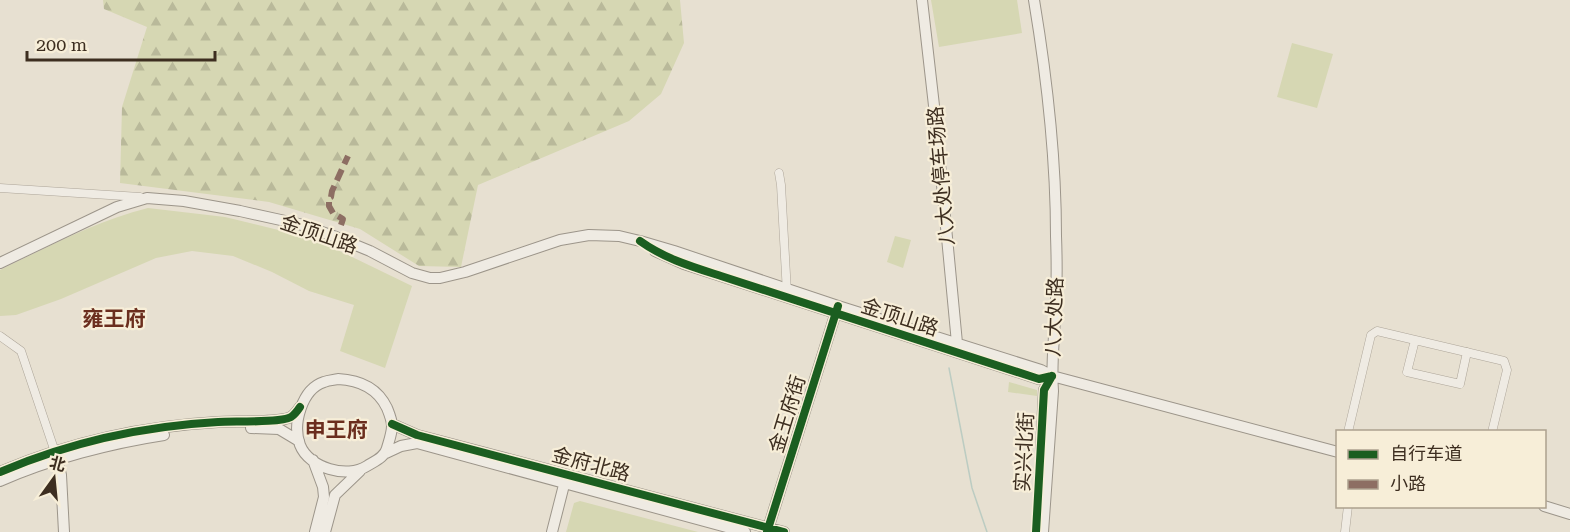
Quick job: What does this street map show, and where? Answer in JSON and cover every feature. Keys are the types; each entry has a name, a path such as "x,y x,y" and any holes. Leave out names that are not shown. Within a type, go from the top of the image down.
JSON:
{"street":[{"name":"八大处停车场路","path":"922,0 957,348"},
{"name":"八大处路","path":"1034,0 1043,59 1054,167 1056,305 1052,376 1336,451"},
{"path":"779,173 787,293"},
{"path":"0,188 147,198"},
{"name":"金顶山路","path":"0,263 117,207 147,198 184,201 298,224 336,237 412,273 430,278 465,272 544,244 572,238 619,236 640,241 837,310 957,348 1041,370 1052,376"},
{"name":"金王府街","path":"768,530 837,310"},
{"path":"1347,430 1371,335 1377,331 1504,361 1507,370 1492,430"},
{"path":"0,336 21,351 56,456 61,475 64,532"},
{"path":"1415,340 1407,372 1460,384 1467,352"},
{"name":"实兴北街","path":"1036,532 1044,390 1052,376"},
{"name":"实兴北街","path":"1043,532 1053,391 1052,376"},
{"path":"0,472 118,436 160,428 220,421 274,420 291,417 314,388 323,382 338,379 352,380 363,384 380,396 392,424 391,436 386,453 360,471 335,495 325,532"},
{"path":"300,407 297,424 300,447 313,460 328,469 342,472 360,471"},
{"name":"金府北路","path":"392,424 417,435 745,532"},
{"path":"0,481 56,456 161,435 261,427 279,429 299,441"},
{"name":"金府北路","path":"386,453 401,446 417,443 768,530 784,532"},
{"path":"313,460 323,487 324,497 315,532"},
{"path":"552,532 566,479"},
{"path":"1345,532 1348,508"},
{"path":"1546,508 1570,514"}],"green space":[{"path":"103,0 680,0 684,43 661,94 629,121 478,185 461,267 419,266 360,229 269,202 120,183 122,107 147,27 104,9"},
{"path":"931,0 1017,0 1022,33 939,47"},
{"path":"1292,43 1333,54 1317,108 1277,97"},
{"path":"148,208 225,217 315,239 412,286 385,368 340,351 354,305 309,291 233,256 192,251 156,258 61,299 16,315 0,316 0,270 91,227"},
{"path":"895,236 911,240 903,268 887,262"},
{"path":"1009,382 1037,390 1037,396 1008,392"},
{"path":"580,501 698,532 566,532 574,503"}],"waterway":[{"path":"949,368 972,488 987,532"}],"marked path":[{"path":"341,225 343,219 333,213 329,206 329,198 348,156"}],"cycle path":[{"path":"640,241 669,258 700,269 1039,379 1052,376"},
{"path":"767,532 838,306"},
{"path":"1036,532 1044,390 1052,376"},
{"path":"0,472 79,444 134,432 190,424 285,419 292,416 300,407"},
{"path":"392,424 417,435 784,532"}],"district":[{"name":"雍王府","path":"114,319"},
{"name":"申王府","path":"336,430"}]}
